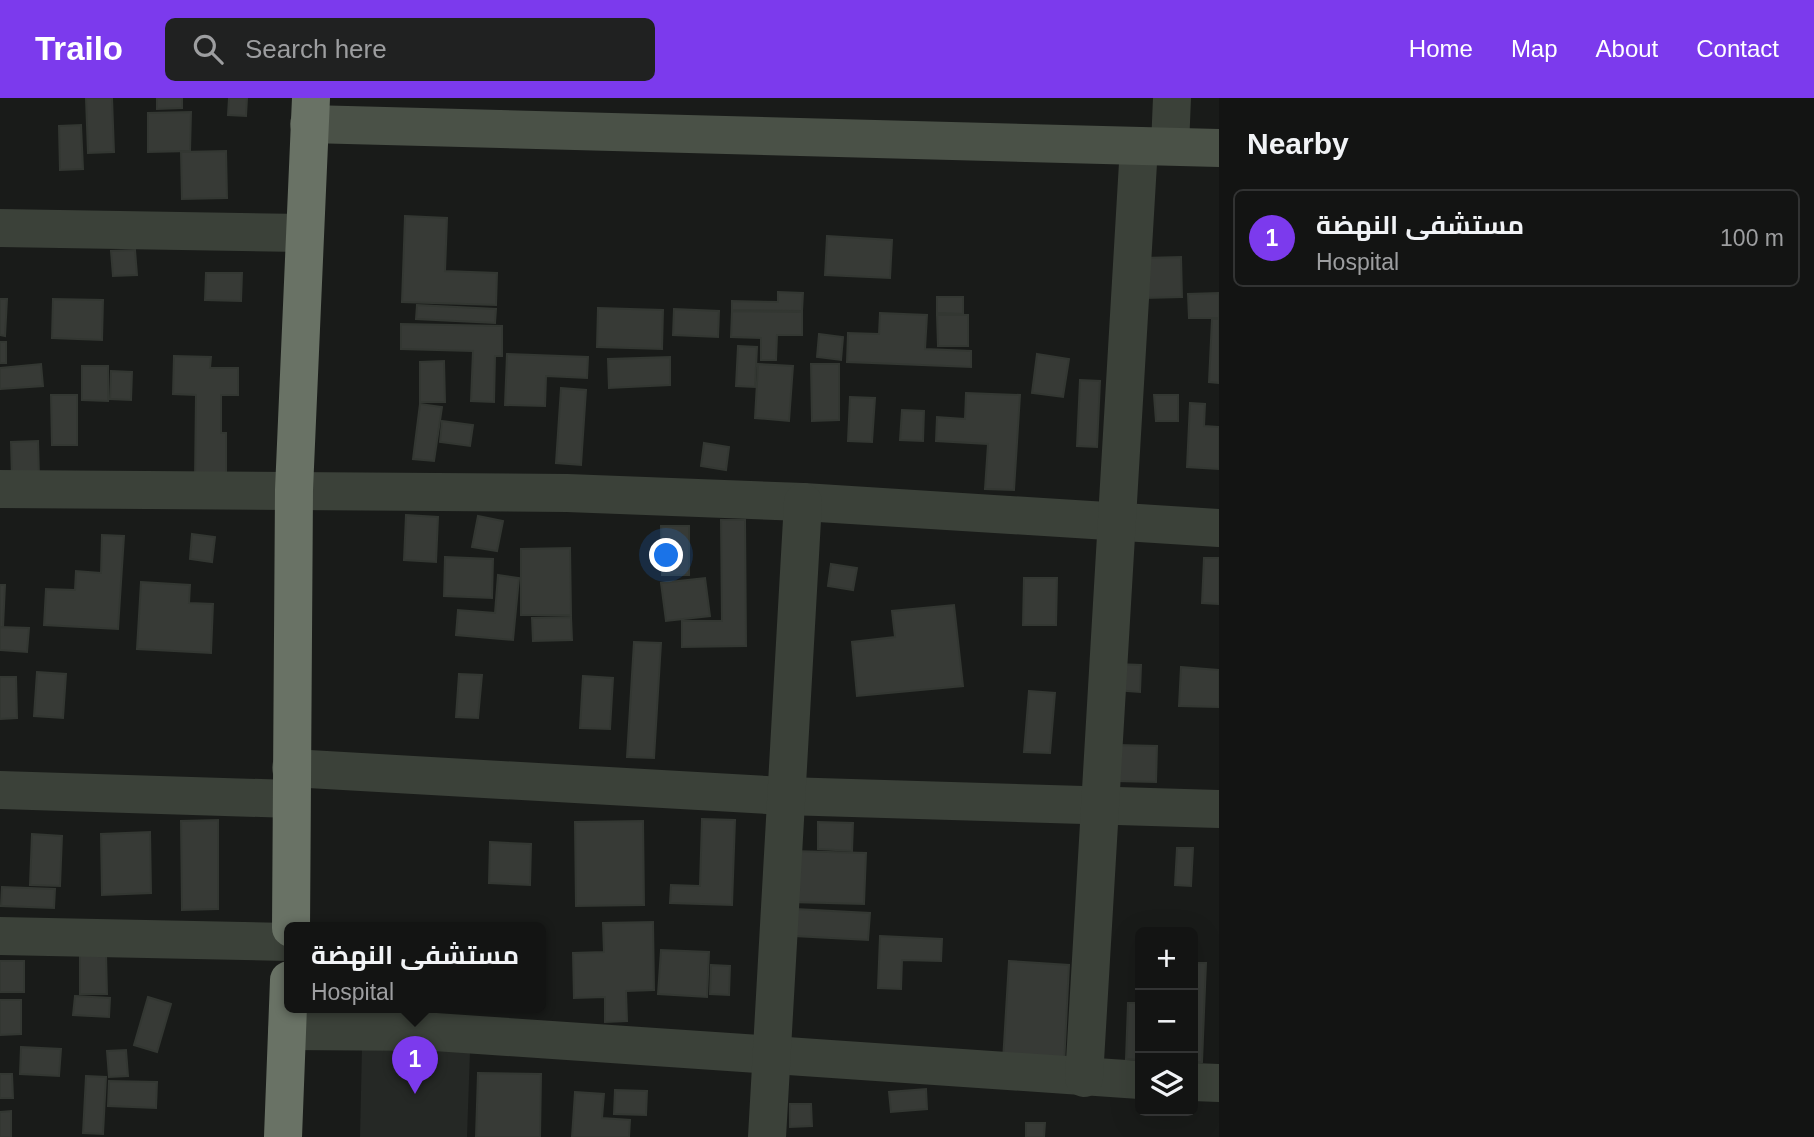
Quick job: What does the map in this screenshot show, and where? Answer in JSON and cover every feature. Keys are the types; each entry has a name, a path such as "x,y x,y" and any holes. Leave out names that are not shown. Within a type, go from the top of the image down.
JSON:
{"highway":[{"path":"291,922 294,490 310,111"},
{"path":"283,1137 288,1013"}],"street":[{"path":"1084,1078 1117,524 1155,146 1172,98"},
{"path":"310,111 1219,148"},
{"path":"0,228 303,233"},
{"path":"0,489 567,493 803,502 1117,524 1219,528"},
{"path":"767,1137 803,502"},
{"path":"0,790 291,784 1219,809"},
{"path":"0,936 284,942"},
{"path":"287,1031 435,1032 1135,1080"},
{"path":"1198,1082 1219,1083"}],"shaded area":[{"path":"362,1047 470,1051 467,1137 360,1137"}],"building":[{"path":"86,98 112,98 114,152 88,153"},
{"path":"157,98 182,98 182,108 157,109"},
{"path":"229,98 247,98 246,116 228,115"},
{"path":"191,112 190,151 148,152 148,113"},
{"path":"81,125 83,169 60,170 59,126"},
{"path":"226,151 227,198 182,199 181,152"},
{"path":"405,216 447,218 445,271 497,273 496,305 402,302"},
{"path":"827,236 892,240 890,278 825,275"},
{"path":"135,250 137,275 113,276 111,251"},
{"path":"1181,257 1182,297 1145,298 1144,258"},
{"path":"206,273 242,273 241,301 205,300"},
{"path":"778,292 803,293 802,311 732,310 732,301 778,302"},
{"path":"1219,293 1219,318 1189,318 1188,294"},
{"path":"937,297 963,297 963,314 937,313"},
{"path":"0,299 7,299 5,336 0,335"},
{"path":"53,299 103,300 102,340 52,338"},
{"path":"417,305 496,309 495,323 416,319"},
{"path":"598,308 663,310 662,349 597,347"},
{"path":"674,309 719,311 718,337 673,335"},
{"path":"732,311 802,312 802,335 777,335 776,360 761,360 761,338 731,337"},
{"path":"880,313 927,315 925,349 971,351 971,367 847,362 848,333 879,334"},
{"path":"937,315 968,315 968,346 938,346"},
{"path":"1212,319 1219,319 1219,383 1209,382"},
{"path":"401,324 502,326 502,356 495,356 494,402 471,401 473,351 401,349"},
{"path":"819,334 843,337 841,360 817,357"},
{"path":"0,342 6,342 6,363 0,363"},
{"path":"738,346 757,347 755,387 736,386"},
{"path":"507,354 588,357 587,378 546,376 545,406 505,405"},
{"path":"1037,354 1069,359 1063,397 1032,393"},
{"path":"174,356 211,357 210,368 238,368 238,395 221,395 221,433 226,433 226,480 195,480 196,395 173,394"},
{"path":"670,357 670,385 609,388 608,359"},
{"path":"444,361 445,402 420,402 420,362"},
{"path":"41,364 43,386 0,389 0,368"},
{"path":"758,364 793,366 789,421 755,418"},
{"path":"811,364 839,364 839,420 812,421"},
{"path":"82,366 108,366 108,401 82,400"},
{"path":"111,371 132,372 131,400 110,399"},
{"path":"1080,380 1100,381 1097,447 1077,446"},
{"path":"561,388 586,390 581,465 556,463"},
{"path":"966,393 1020,395 1014,490 985,489 988,444 936,441 937,417 965,419"},
{"path":"51,395 77,395 77,445 52,445"},
{"path":"1154,395 1178,395 1178,421 1156,421"},
{"path":"850,397 875,398 872,442 848,441"},
{"path":"1190,403 1205,404 1204,426 1219,427 1219,469 1187,467"},
{"path":"420,404 442,407 434,461 413,459"},
{"path":"902,410 924,411 923,441 900,440"},
{"path":"442,421 473,425 470,446 440,442"},
{"path":"38,441 39,478 12,478 11,442"},
{"path":"704,443 729,447 726,470 701,466"},
{"path":"406,515 438,517 436,562 404,560"},
{"path":"478,516 503,521 497,551 472,547"},
{"path":"721,520 745,520 746,646 682,647 682,621 722,621"},
{"path":"661,526 689,526 689,575 662,575"},
{"path":"192,534 215,537 212,562 190,559"},
{"path":"102,535 124,536 118,629 44,625 46,589 75,590 76,571 101,573"},
{"path":"570,548 571,615 521,615 521,549"},
{"path":"445,557 493,559 492,598 444,596"},
{"path":"1204,558 1219,558 1219,604 1202,603"},
{"path":"831,564 857,568 853,590 828,586"},
{"path":"498,575 519,578 513,640 456,635 458,610 495,613"},
{"path":"705,578 710,616 666,621 661,583"},
{"path":"1024,578 1057,578 1056,625 1023,625"},
{"path":"141,582 190,585 189,603 213,604 211,653 137,649"},
{"path":"0,585 5,585 3,627 0,627"},
{"path":"954,605 963,686 857,696 852,642 895,637 892,611"},
{"path":"571,617 572,640 533,641 532,618"},
{"path":"0,627 29,628 27,652 0,650"},
{"path":"634,642 661,643 654,758 627,757"},
{"path":"1115,664 1141,665 1140,692 1114,690"},
{"path":"1181,667 1219,670 1219,707 1179,706"},
{"path":"37,672 66,674 63,718 34,716"},
{"path":"459,674 482,675 478,718 456,717"},
{"path":"583,676 613,678 610,729 580,728"},
{"path":"0,677 16,677 17,718 0,719"},
{"path":"1029,691 1055,693 1050,753 1024,752"},
{"path":"1117,745 1157,746 1156,782 1116,781"},
{"path":"702,819 735,820 732,905 670,903 671,885 700,886"},
{"path":"218,820 218,909 182,910 181,821"},
{"path":"643,821 644,905 576,906 575,822"},
{"path":"818,822 853,823 852,851 818,849"},
{"path":"150,832 151,893 102,895 101,834"},
{"path":"32,834 62,836 60,886 30,885"},
{"path":"490,842 531,844 530,885 489,883"},
{"path":"1177,848 1193,848 1191,886 1175,885"},
{"path":"791,851 866,853 864,904 789,902"},
{"path":"2,887 55,889 54,908 1,906"},
{"path":"795,909 870,913 868,940 794,936"},
{"path":"653,922 654,990 626,991 627,1021 605,1022 605,997 574,998 573,953 604,952 603,923"},
{"path":"880,936 942,939 941,961 902,960 901,989 878,988"},
{"path":"661,950 709,952 707,997 658,994"},
{"path":"80,954 106,954 107,994 80,994"},
{"path":"0,961 24,961 24,992 0,992"},
{"path":"1009,961 1069,965 1064,1065 1003,1061"},
{"path":"1198,963 1206,963 1202,1062 1198,1062"},
{"path":"711,965 730,966 729,995 710,994"},
{"path":"75,996 110,998 109,1017 73,1015"},
{"path":"148,997 171,1004 157,1052 134,1045"},
{"path":"0,1000 21,1000 21,1034 0,1035"},
{"path":"1128,1003 1135,1003 1135,1060 1126,1059"},
{"path":"21,1047 61,1049 59,1076 20,1074"},
{"path":"126,1050 128,1076 109,1077 107,1051"},
{"path":"478,1073 541,1074 540,1137 476,1137"},
{"path":"0,1074 12,1074 13,1098 0,1098"},
{"path":"86,1076 106,1077 103,1134 83,1133"},
{"path":"109,1081 157,1082 156,1108 108,1106"},
{"path":"926,1089 927,1109 891,1112 889,1092"},
{"path":"615,1090 647,1091 646,1115 614,1114"},
{"path":"575,1092 604,1094 602,1118 630,1120 629,1137 572,1137"},
{"path":"790,1104 811,1104 812,1126 790,1127"},
{"path":"11,1111 11,1137 0,1137 0,1112"},
{"path":"1026,1123 1045,1123 1044,1137 1026,1137"}],"place":[{"name":"مستشفى النهضة","path":"415,1094"}]}
